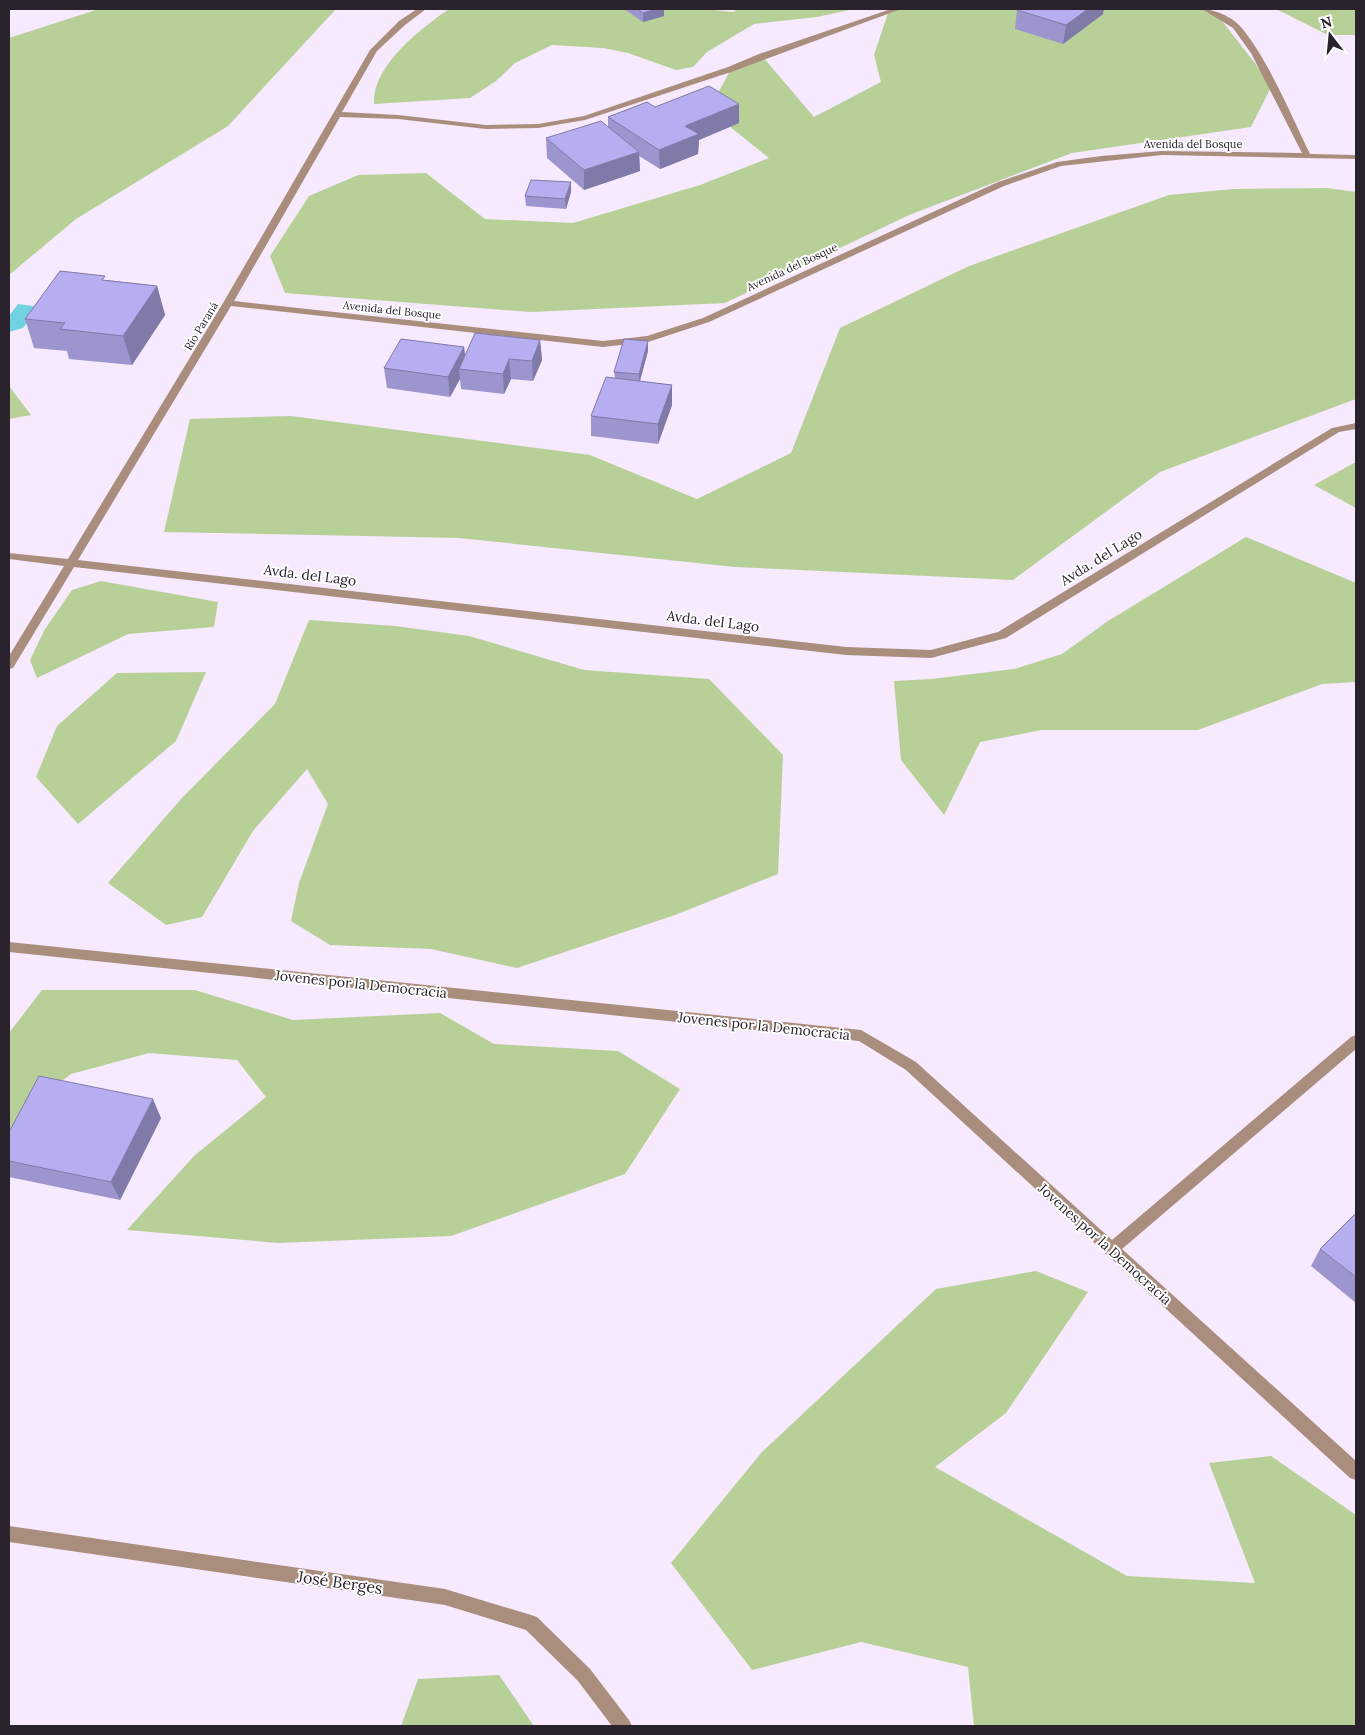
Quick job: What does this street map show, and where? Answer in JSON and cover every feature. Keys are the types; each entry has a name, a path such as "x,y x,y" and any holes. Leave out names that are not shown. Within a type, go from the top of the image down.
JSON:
{"street":[{"name":"Río Paraná","path":"9,665 228,303 374,50 402,23 422,9"},
{"path":"336,114 486,127 538,126 585,118 731,70 762,56 897,9"},
{"path":"1206,9 1236,26 1255,53 1308,157"},
{"name":"Avenida del Bosque","path":"228,303 603,344 648,339 706,320 1001,184 1060,164 1101,158 1162,153 1308,157 1356,156"},
{"name":"Avda. del Lago","path":"9,556 846,651 932,654 1002,636 1336,430 1356,426"},
{"name":"Jovenes por la Democracia","path":"9,948 861,1036 911,1066 1356,1472"},
{"path":"1111,1250 1356,1042"},
{"name":"José Berges","path":"9,1534 445,1597 531,1623 584,1675 623,1726"}],"green space":[{"path":"99,9 336,9 228,126 76,219 9,275 9,38"},
{"path":"449,9 702,9 733,12 738,9 854,9 817,17 754,24 707,52 693,67 676,70 628,53 603,48 552,45 515,63 496,81 470,98 374,104 375,90 389,63 412,38"},
{"path":"897,9 1203,9 1215,12 1272,85 1251,127 1072,153 909,215 725,303 531,312 285,293 270,256 309,196 358,175 426,173 485,219 573,223 700,185 769,158 709,110 731,69 762,56 814,117 881,82 874,55 888,13"},
{"path":"1276,9 1356,9 1356,35 1328,35"},
{"path":"1327,188 1356,192 1356,399 1160,472 1013,580 735,567 459,538 164,532 190,419 291,416 590,455 697,499 791,453 840,328 969,266 1169,195 1233,189"},
{"path":"9,386 31,415 9,419"},
{"path":"1356,463 1356,508 1314,485"},
{"path":"1246,537 1356,583 1356,682 1322,684 1198,730 1042,730 980,742 944,815 901,760 894,681 931,679 1014,669 1062,654 1108,621"},
{"path":"101,581 218,602 214,627 128,634 37,678 30,660 45,629 72,590"},
{"path":"309,620 395,626 469,636 584,670 709,679 783,755 778,874 675,915 517,968 431,949 330,945 291,921 299,883 328,804 307,769 253,831 202,917 166,925 108,883 181,799 275,704"},
{"path":"206,672 176,741 78,824 36,777 57,726 117,673"},
{"path":"42,990 195,990 293,1020 440,1013 494,1044 618,1051 680,1089 625,1174 451,1236 278,1243 127,1230 194,1156 266,1097 237,1060 149,1053 71,1074 19,1113 9,1131 9,1033"},
{"path":"1036,1271 1088,1292 1006,1413 935,1467 1127,1576 1255,1583 1209,1463 1271,1456 1356,1515 1356,1726 974,1726 968,1667 861,1642 752,1670 671,1563 762,1452 936,1289"},
{"path":"499,1675 534,1726 401,1726 418,1679"}],"water":[{"path":"18,304 40,307 23,328 9,332 9,316"}],"building":[{"path":"637,9 656,9 643,13"},
{"path":"1088,9 1066,25 1017,10"},
{"path":"709,86 739,104 685,126 699,134 659,150 608,117 647,102 655,107"},
{"path":"601,121 639,152 584,170 546,138"},
{"path":"531,180 571,182 565,199 525,196"},
{"path":"60,271 105,276 102,280 157,286 123,336 60,329 65,323 25,319"},
{"path":"475,333 540,340 532,361 509,359 503,374 459,369"},
{"path":"401,339 464,347 448,377 384,368"},
{"path":"624,339 648,341 639,374 614,372"},
{"path":"606,377 672,385 658,424 591,416"},
{"path":"39,1076 153,1099 111,1182 9,1161 9,1132"},
{"path":"1356,1213 1356,1277 1320,1249"}]}
